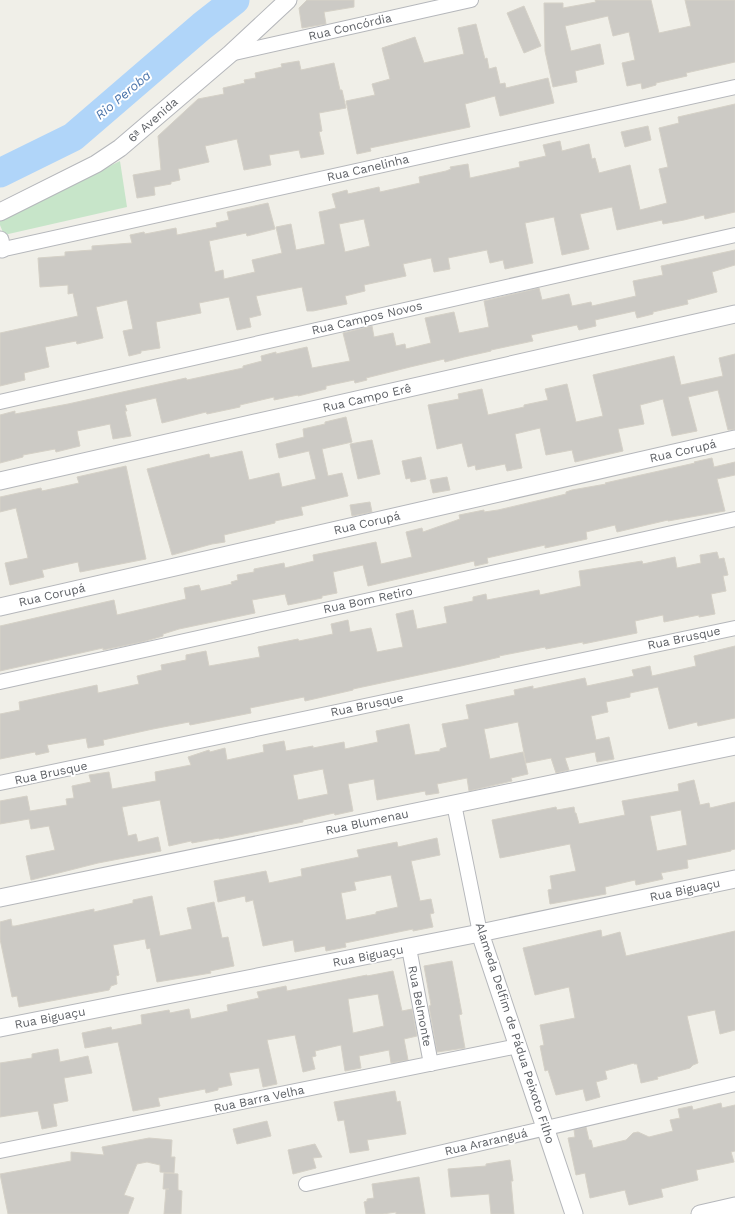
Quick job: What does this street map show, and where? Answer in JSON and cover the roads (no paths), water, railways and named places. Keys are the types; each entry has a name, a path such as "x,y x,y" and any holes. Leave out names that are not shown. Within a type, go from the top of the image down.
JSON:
{"street":[{"name":"6ª Avenida","path":"0,212 96,164 120,148 230,54 288,0"},
{"name":"Rua Concórdia","path":"230,54 471,0"},
{"name":"Rua Canelinha","path":"1,246 735,87"},
{"name":"Rua Campos Novos","path":"0,402 735,234"},
{"name":"Rua Campo Erê","path":"0,481 735,314"},
{"name":"Rua Corupá","path":"0,607 735,439"},
{"name":"Rua Bom Retiro","path":"0,682 735,519"},
{"name":"Rua Brusque","path":"0,783 735,628"},
{"name":"Rua Blumenau","path":"0,898 735,746"},
{"name":"Alameda Delfim de Pádua Peixoto Filho","path":"454,804 480,933 574,1214"},
{"name":"Rua Biguaçu","path":"0,1028 409,948 735,879"},
{"name":"Rua Belmonte","path":"409,948 431,1064"},
{"name":"Rua Barra Velha","path":"0,1151 518,1046"},
{"name":"Rua Araranguá","path":"306,1184 735,1084"},
{"path":"700,1214 735,1206"}],"waterway":[{"name":"Rio Peroba","path":"0,173 73,137 202,26 235,0"}]}
